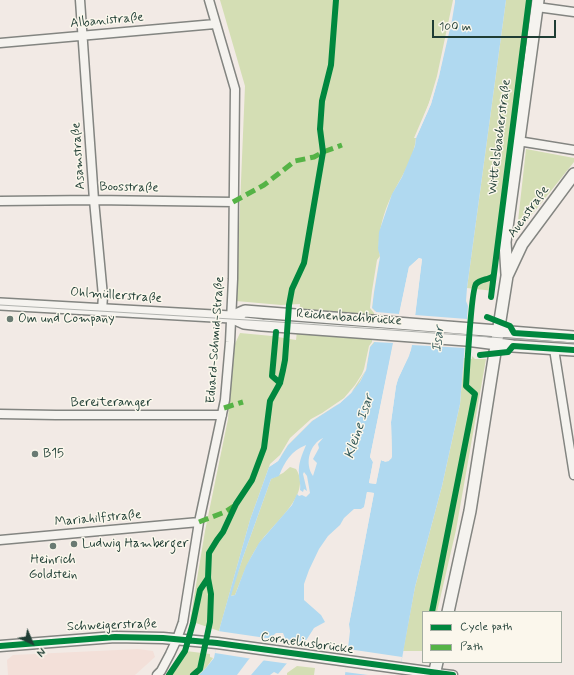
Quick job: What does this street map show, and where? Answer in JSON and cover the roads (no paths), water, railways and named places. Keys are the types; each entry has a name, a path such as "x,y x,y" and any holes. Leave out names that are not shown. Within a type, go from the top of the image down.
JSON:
{"main road":[{"name":"Wittelsbacherstraße","path":"507,276 505,242 538,4"},
{"name":"Auenstraße","path":"448,611 470,511 507,276 522,244 574,174"},
{"name":"Ohlmüllerstraße","path":"0,304 231,317"},
{"name":"Reichenbachbrücke","path":"231,317 245,311 293,314 467,328 498,338"},
{"name":"Reichenbachbrücke","path":"231,317 244,323 292,328 466,340 498,338"},
{"path":"498,338 574,337"},
{"path":"498,338 554,349 574,350"}],"street":[{"name":"Asamstraße","path":"80,0 94,200 103,296 102,310"},
{"name":"Eduard-Schmid-Straße","path":"157,675 161,672 177,639 183,622 199,522 225,400 231,317 235,88 209,0"},
{"path":"538,4 574,12"},
{"name":"Albanistraße","path":"0,43 216,24"},
{"path":"518,141 574,150"},
{"name":"Boosstraße","path":"0,201 94,200 233,202"},
{"path":"554,349 574,474"},
{"name":"Bereiteranger","path":"0,414 222,415"},
{"name":"Mariahilfstraße","path":"0,540 199,522"},
{"name":"Schweigerstraße","path":"0,646 115,637 177,639"},
{"name":"Corneliusbrücke","path":"177,639 401,668 435,670"},
{"path":"435,670 453,675"}],"water":[{"path":"455,0 506,0 467,288 466,301 468,306 460,404 442,486 415,587 399,675 345,675 350,631 349,624 374,493 367,492 364,507 361,509 354,509 344,518 340,525 328,536 319,549 304,584 304,600 321,615 325,622 314,628 307,639 278,674 274,672 270,675 251,675 285,638 283,633 276,633 249,659 237,675 199,675 214,658 220,627 250,520 269,467 278,461 288,445 312,421 340,403 351,393 360,382 366,370 370,347 374,343 376,312 372,308 380,256 378,249 379,232 392,194 402,177 415,146 416,138 431,104 439,76","holes":["419,258 422,259 411,350 396,386 391,422 392,455 389,461 385,462 381,459 376,484 369,483 373,462 370,457 409,267","323,438 318,444 319,448 313,459 317,463 313,476 310,471 309,460 312,449 318,441","306,445 299,466 300,490 303,492 304,489 307,491 303,474 304,472 307,476 310,493 306,497 302,495 299,496 297,494 292,505 259,543 246,566 235,595 231,596 242,560 271,479 279,476 292,453"]}],"tram line":[{"path":"0,305 264,321 574,343"}],"place":[{"name":"Om und Company","path":"10,319"},
{"name":"B15","path":"35,454"},
{"name":"Ludwig Hamberger","path":"74,544"},
{"name":"Heinrich Goldstein","path":"53,546"}],"water label":[{"name":"Isar","path":"439,339"},
{"name":"Kleine Isar","path":"360,427"}]}
